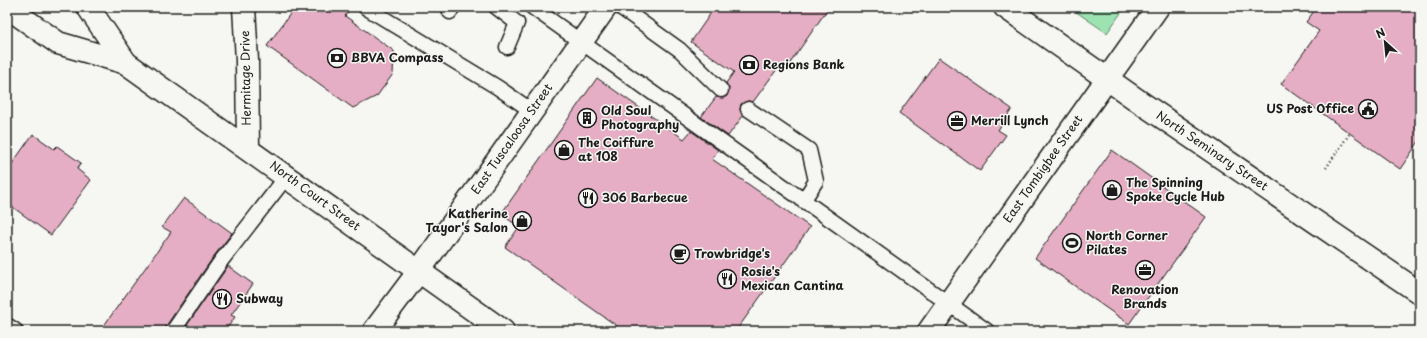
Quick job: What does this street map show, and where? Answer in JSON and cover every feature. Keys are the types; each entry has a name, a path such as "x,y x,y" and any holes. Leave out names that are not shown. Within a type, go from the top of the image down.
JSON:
{"street":[{"name":"North Court Street","path":"7,7 58,43 126,63 248,148 503,331"},
{"name":"North Court Street","path":"88,7 126,63"},
{"name":"Hermitage Drive","path":"244,7 247,61 248,148"},
{"name":"East Tuscaloosa Street","path":"374,331 419,271 606,7"},
{"name":"North Seminary Street","path":"1005,7 1107,79 1420,294"},
{"name":"East Tombigbee Street","path":"929,331 1158,7"}],"lane":[{"path":"365,7 497,87 532,111"},
{"path":"496,7 517,22 507,47"},
{"path":"532,7 986,331"},
{"path":"620,7 680,50 721,90"},
{"path":"748,109 809,150 816,181 803,201"},
{"path":"173,331 221,261 287,176"},
{"path":"7,325 16,331"}],"path":[{"path":"1326,168 1350,133"}],"green space":[{"path":"1069,7 1125,7 1107,33"}],"building":[{"name":"BBVA Compass","path":"295,7 351,7 345,16 394,51 393,74 377,96 353,108 267,46"},
{"name":"Regions Bank","path":"715,7 829,7 786,69 780,65 753,102 748,101 741,104 740,109 743,116 728,136 701,117 716,97 723,98 727,96 729,88 726,83 734,72 691,42"},
{"name":"US Post Office","path":"1317,7 1420,7 1420,140 1400,169 1281,84 1319,31 1306,22"},
{"name":"Merrill Lynch","path":"939,58 1012,109 998,130 1006,135 980,171 899,113"},
{"path":"597,78 684,139 691,131 718,150 712,159 810,227 736,331 624,331 505,247 519,227 501,214"},
{"path":"33,134 54,149 57,146 81,163 77,169 91,180 51,235 7,203 7,171"},
{"path":"1112,150 1206,217 1129,324 1035,258"},
{"path":"184,198 232,233 214,256 166,326 165,331 100,331 171,232 162,227"},
{"name":"Subway","path":"228,266 253,284 231,315 235,317 225,331 183,331"}],"place":[{"name":"BBVA Compass","path":"337,58"},
{"name":"Regions Bank","path":"749,65"},
{"name":"US Post Office","path":"1368,109"},
{"name":"Old Soul Photography","path":"587,118"},
{"name":"Merrill Lynch","path":"957,121"},
{"name":"The Coiffure at 108","path":"564,150"},
{"name":"The Spinning Spoke Cycle Hub","path":"1112,190"},
{"name":"306 Barbecue","path":"588,198"},
{"name":"Katherine Tayor's Salon","path":"522,221"},
{"name":"North Corner Pilates","path":"1072,243"},
{"name":"Trowbridge's","path":"680,254"},
{"name":"Renovation Brands","path":"1145,270"},
{"name":"Rosie's Mexican Cantina","path":"727,279"},
{"name":"Subway","path":"222,299"}]}
